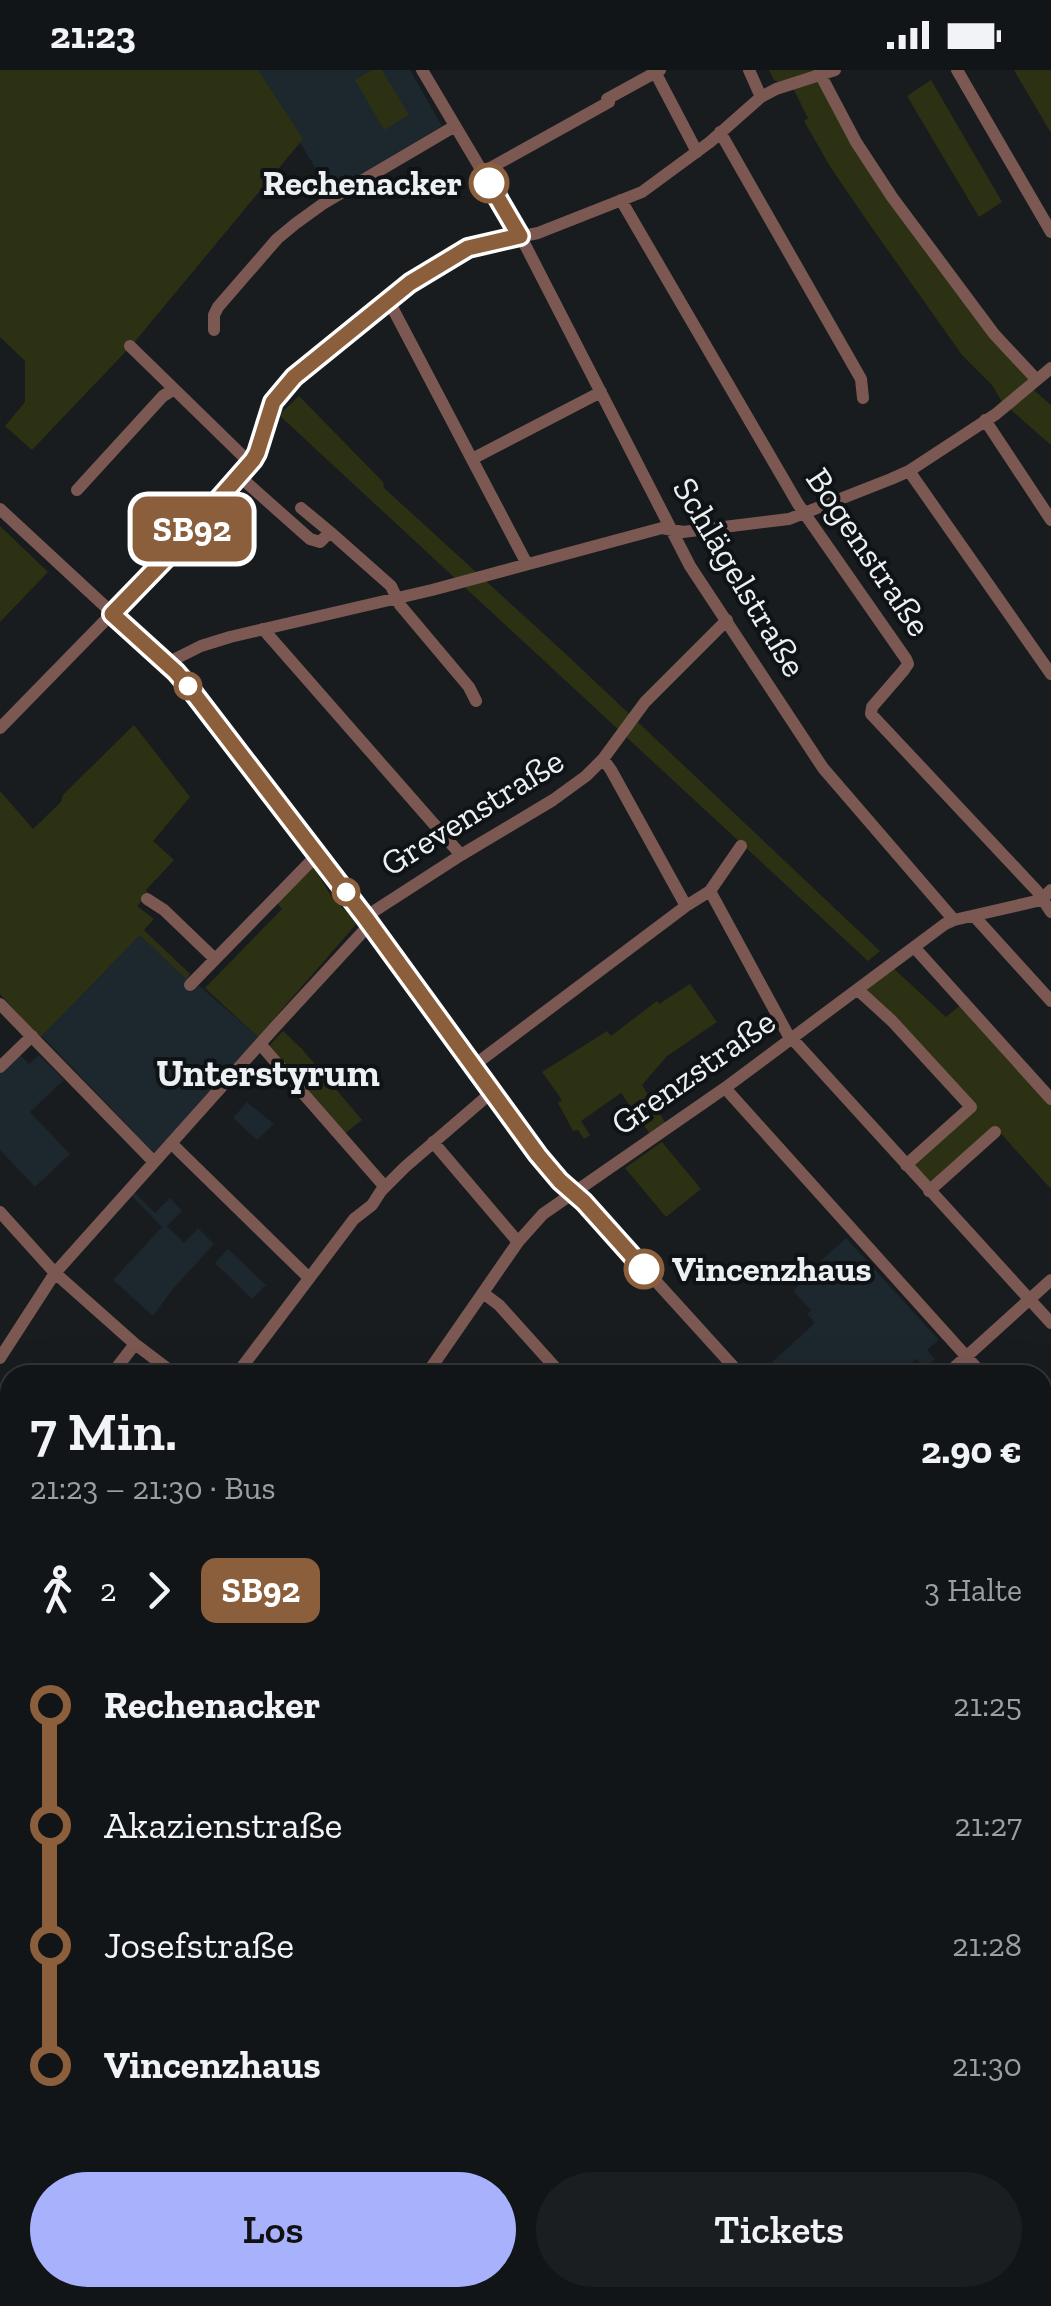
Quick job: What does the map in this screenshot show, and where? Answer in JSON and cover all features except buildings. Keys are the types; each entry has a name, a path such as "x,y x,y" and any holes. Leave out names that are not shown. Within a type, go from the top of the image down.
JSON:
{"street":[{"path":"422,70 520,236"},
{"path":"749,70 761,97"},
{"path":"956,70 1051,232"},
{"path":"0,728 173,551 250,463 257,453 270,409 286,384 387,300 468,248 554,228 650,187 761,97 825,72 861,151 994,334 1036,379"},
{"path":"483,172 609,102 607,99 649,73 697,152"},
{"path":"214,330 218,308 286,230 324,203 455,126"},
{"path":"720,132 861,379 863,398"},
{"name":"Bogenstraße","path":"621,200 803,512 906,659 907,666 872,707 871,714 1036,891 1046,895"},
{"name":"Schlägelstraße","path":"520,236 690,566 823,768 954,920"},
{"path":"387,300 527,564"},
{"path":"130,346 250,463"},
{"path":"167,664 218,640 397,598 662,528 683,532 789,519 909,471 1006,406 1051,368"},
{"path":"77,490 163,396 173,390"},
{"path":"472,459 601,392"},
{"path":"986,420 1051,520"},
{"path":"909,471 1051,674"},
{"path":"239,476 310,539 320,542 330,532"},
{"path":"301,508 391,586 476,701"},
{"path":"0,509 167,664 198,699 538,1155 732,1365"},
{"name":"Grevenstraße","path":"2,1348 55,1272 367,921 594,769 645,702 727,620"},
{"path":"263,629 461,855"},
{"path":"603,759 686,906"},
{"path":"473,1066 710,891 741,846"},
{"path":"190,985 317,855"},
{"path":"710,891 784,1028 1051,1324"},
{"path":"1046,895 1051,912"},
{"name":"Grenzstraße","path":"434,1365 518,1242 543,1214 725,1088 954,920 1046,895"},
{"path":"148,899 215,959"},
{"path":"974,916 1051,1002"},
{"path":"914,947 1051,1098"},
{"path":"858,990 971,1107 906,1165"},
{"path":"0,1004 154,1162"},
{"path":"0,1067 32,1036"},
{"path":"260,1044 385,1187"},
{"path":"725,1088 975,1365"},
{"path":"244,1365 347,1227 433,1142 492,1092"},
{"path":"930,1190 995,1132"},
{"path":"433,1142 518,1242"},
{"path":"171,1143 309,1278"},
{"path":"0,1212 55,1272 163,1365"},
{"path":"957,1365 1051,1280"},
{"path":"483,1294 499,1305 553,1365"},
{"path":"118,1365 135,1344"}],"shaded area":[{"path":"256,70 410,70 442,126 330,192"},
{"path":"140,934 258,1037 155,1154 42,1036"},
{"path":"20,1055 29,1064 39,1055 64,1080 30,1112 70,1154 35,1187 0,1150 0,1074"},
{"path":"247,1102 274,1124 257,1140 233,1118"},
{"path":"131,1189 155,1213 170,1198 182,1211 167,1226 184,1243 198,1228 214,1244 153,1316 113,1280 162,1227 128,1192"},
{"path":"846,1238 939,1340 927,1350 935,1359 929,1365 921,1365 916,1359 910,1365 769,1365 815,1323 807,1314 811,1310 793,1291 805,1280 803,1277"},
{"path":"228,1249 266,1285 252,1299 215,1263"}],"green space":[{"path":"0,70 258,70 303,139 132,345 32,450 5,426 25,402 25,361 0,337"},
{"path":"372,70 382,70 409,115 384,130 355,80"},
{"path":"769,70 818,70 856,142 1036,379 1029,386 1051,405 1051,445 1002,402 992,385 962,355 831,168 804,121 808,118 794,90 774,80"},
{"path":"1014,70 1051,70 1051,133"},
{"path":"931,80 1002,202 979,217 907,96"},
{"path":"299,396 383,482 384,488 880,951 868,961 279,415"},
{"path":"0,526 48,572 0,622"},
{"path":"134,725 190,797 153,841 174,860 146,890 149,894 137,906 154,919 144,930 190,974 186,979 140,935 40,1038 0,994 0,791 33,829"},
{"path":"312,864 333,899 358,922 258,1037 205,988 282,909 276,902"},
{"path":"891,966 946,1017 964,1002 1051,1103 1051,1189 996,1128 932,1187 906,1165 971,1107 858,990"},
{"path":"690,984 717,1022 667,1056 642,1085 668,1127 653,1138 621,1093 581,1121 590,1135 584,1139 578,1130 573,1131 558,1103 562,1100 542,1072 607,1031 611,1036 657,1001 659,1004"},
{"path":"283,1031 362,1120 344,1134 268,1047"},
{"path":"662,1142 701,1189 666,1217 625,1168"}],"bus line":[{"name":"SB92","path":"489,183 520,236 468,248 410,283 294,377 273,402 253,460 112,614 188,686 365,917 538,1155 644,1269"}],"place":[{"name":"Rechenacker","path":"489,183"},
{"name":"Vincenzhaus","path":"644,1269"}],"district":[{"name":"Unterstyrum","path":"268,1073"}]}
